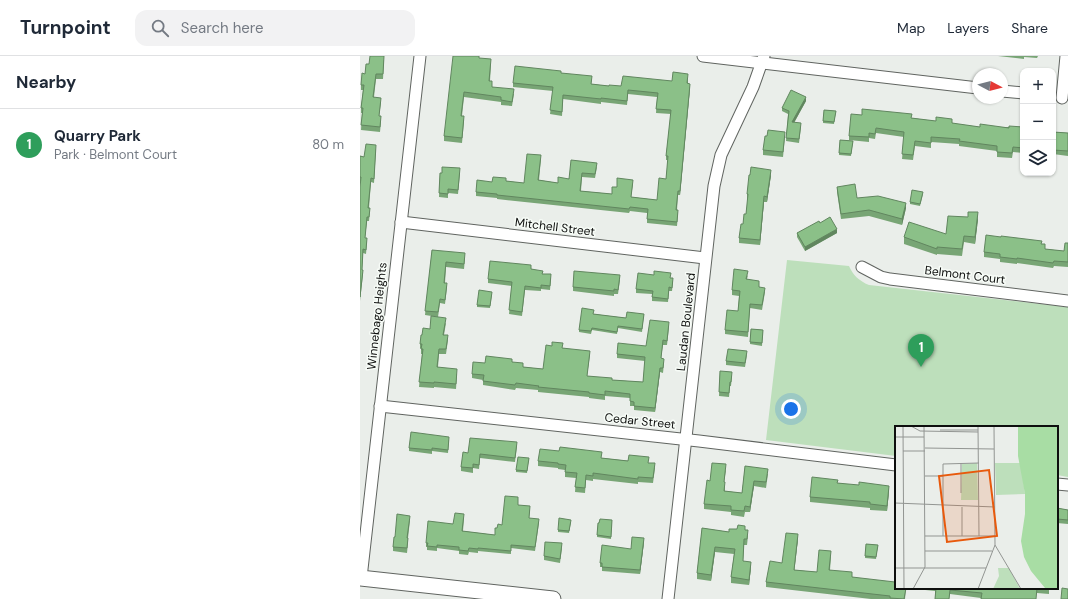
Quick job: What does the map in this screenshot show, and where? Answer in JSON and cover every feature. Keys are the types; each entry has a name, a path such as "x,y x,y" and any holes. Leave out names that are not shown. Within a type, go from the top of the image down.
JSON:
{"main road":[{"path":"360,578 553,599"}],"street":[{"name":"Winnebago Heights","path":"360,578 420,56"},
{"path":"703,56 763,60 972,87"},
{"path":"1061,98 1066,56"},
{"name":"Laudan Boulevard","path":"668,599 714,186 718,165 724,148 753,87 763,60"},
{"path":"1008,92 1020,94"},
{"name":"Mitchell Street","path":"401,222 706,258"},
{"name":"Belmont Court","path":"862,267 881,277 890,279 1068,301"},
{"name":"Cedar Street","path":"380,406 895,465"},
{"path":"1058,484 1068,485"}],"green space":[{"path":"787,260 849,266 852,272 862,282 869,285 1068,307 1068,477 1058,475 1058,426 895,426 895,456 766,440"}],"building":[{"path":"370,56 384,56 383,74 376,74 373,97 381,98 379,116 381,116 380,127 361,125 363,108 361,108 364,85 361,85 362,73 365,74 366,64 369,64"},
{"path":"453,56 479,56 479,58 491,59 489,81 492,81 492,87 514,89 512,102 501,100 501,97 464,92 461,116 464,116 462,138 444,136"},
{"path":"515,66 592,76 591,84 609,86 621,86 623,76 672,81 673,72 688,74 687,83 690,84 680,191 678,191 676,210 678,210 677,222 647,219 648,209 630,207 629,209 476,192 477,180 492,182 493,177 506,178 506,181 524,183 527,154 541,155 538,180 558,183 558,177 569,179 571,160 597,163 595,174 582,173 580,191 612,194 612,187 617,187 617,178 633,180 631,197 657,200 659,178 666,179 668,156 666,156 671,110 656,109 658,93 628,90 627,101 563,95 562,112 550,110 553,87 513,83"},
{"path":"791,90 806,97 792,122 801,123 799,139 786,138 789,111 782,108"},
{"path":"862,109 912,114 911,118 936,121 936,117 952,119 952,123 980,127 980,124 1009,128 1009,126 1020,127 1020,148 1013,147 1012,153 997,152 997,146 959,141 960,139 931,137 931,143 915,141 913,155 902,154 904,132 876,128 875,134 869,133 869,137 849,136 851,114 862,115"},
{"path":"824,110 836,111 834,122 823,121"},
{"path":"768,130 785,132 783,152 763,150 765,136 767,136"},
{"path":"1056,132 1068,133 1068,151 1056,150"},
{"path":"840,140 853,141 851,154 839,153"},
{"path":"366,144 376,145 374,179 371,178 368,208 370,208 369,217 367,217 365,238 367,238 366,250 363,249 363,270 360,297 360,156 364,157"},
{"path":"442,167 460,168 458,190 448,189 448,194 439,193 440,173 442,173"},
{"path":"751,167 771,170 767,197 764,196 760,240 739,238 741,224 743,224 744,214 746,214"},
{"path":"855,184 857,198 878,196 906,203 902,219 869,210 841,214 837,187"},
{"path":"912,190 923,192 920,204 910,202"},
{"path":"968,212 978,212 975,237 964,236 962,249 937,247 937,249 904,237 909,222 946,234 948,216 968,217"},
{"path":"830,217 837,229 805,247 797,233"},
{"path":"986,235 1042,241 1041,244 1045,244 1045,249 1064,251 1065,243 1068,243 1068,262 1054,261 1053,263 1000,257 1000,254 984,252"},
{"path":"432,250 465,253 464,264 446,262 444,283 447,283 445,300 440,299 438,312 425,311"},
{"path":"490,261 531,265 531,269 543,271 542,274 551,274 550,286 541,285 541,288 525,286 522,312 509,310 512,282 488,279"},
{"path":"734,269 748,271 746,279 759,281 759,287 765,288 762,305 750,304 748,332 725,330 727,310 738,311 740,291 732,290"},
{"path":"574,271 620,275 618,290 614,289 614,291 573,287"},
{"path":"654,271 671,273 670,278 673,278 672,288 669,287 668,299 652,297 653,291 636,289 638,273 654,275"},
{"path":"479,290 492,292 490,306 477,305"},
{"path":"582,308 594,310 593,314 626,318 627,312 644,314 642,329 618,326 617,332 592,328 591,331 579,330"},
{"path":"431,316 446,318 443,335 448,335 446,349 439,349 437,367 457,369 456,384 419,382 423,349 421,349 422,344 420,344 421,335 423,328 430,329"},
{"path":"650,320 669,322 667,341 663,340 661,358 664,359 663,368 660,368 655,408 634,406 634,402 630,401 630,394 605,391 605,395 516,383 515,385 483,381 484,375 472,374 473,362 485,363 486,356 512,359 512,362 523,363 523,367 543,369 546,345 552,346 552,342 563,343 562,348 590,351 587,376 612,378 612,380 643,382 645,357 617,354 618,343 646,346"},
{"path":"751,329 763,330 762,343 750,342"},
{"path":"728,349 747,351 745,363 726,361"},
{"path":"720,371 732,372 729,393 719,392"},
{"path":"411,432 449,437 448,450 409,448"},
{"path":"470,438 517,442 515,458 480,454 479,465 473,464 473,468 461,467 463,452 468,453"},
{"path":"560,447 602,452 601,458 628,461 629,455 649,457 648,463 655,463 653,478 638,477 638,479 593,473 593,476 586,475 585,488 575,487 577,473 565,472 566,465 538,461 540,449 559,451"},
{"path":"518,457 529,458 527,471 516,470"},
{"path":"712,463 726,464 724,491 742,493 745,466 768,469 766,482 754,481 750,507 745,506 744,511 731,510 731,506 704,504 707,480 710,481"},
{"path":"812,477 838,480 837,483 859,485 859,482 889,486 887,506 870,504 870,502 810,497"},
{"path":"505,496 518,497 518,505 530,506 529,518 539,519 535,547 511,545 511,551 469,548 468,551 459,550 459,547 437,545 437,547 427,546 428,521 453,524 455,513 464,514 462,531 495,535 495,528 497,528 498,524 502,525"},
{"path":"1058,508 1068,510 1068,520 1058,519"},
{"path":"397,514 410,516 407,548 393,547"},
{"path":"559,518 571,520 569,531 558,530"},
{"path":"600,519 612,520 611,537 597,535 598,523"},
{"path":"738,525 745,526 745,530 748,530 747,539 744,539 743,561 751,562 749,580 731,577 735,549 715,547 711,575 697,573 702,528 729,532 729,529 737,529"},
{"path":"786,533 798,534 794,570 817,572 819,550 831,551 829,570 852,572 852,577 895,582 895,589 906,589 904,599 890,598 890,596 766,582 770,561 782,563"},
{"path":"632,537 644,538 640,570 602,567 602,563 600,563 602,545 631,549"},
{"path":"545,542 562,543 560,559 544,556"},
{"path":"866,544 878,545 876,557 865,556"},
{"path":"1062,588 1068,589 1068,599 1061,599"},
{"path":"936,589 1037,589 1036,599 981,599 982,593 950,590 949,599 935,599"}],"place":[{"name":"Quarry Park","path":"921,367"}]}
